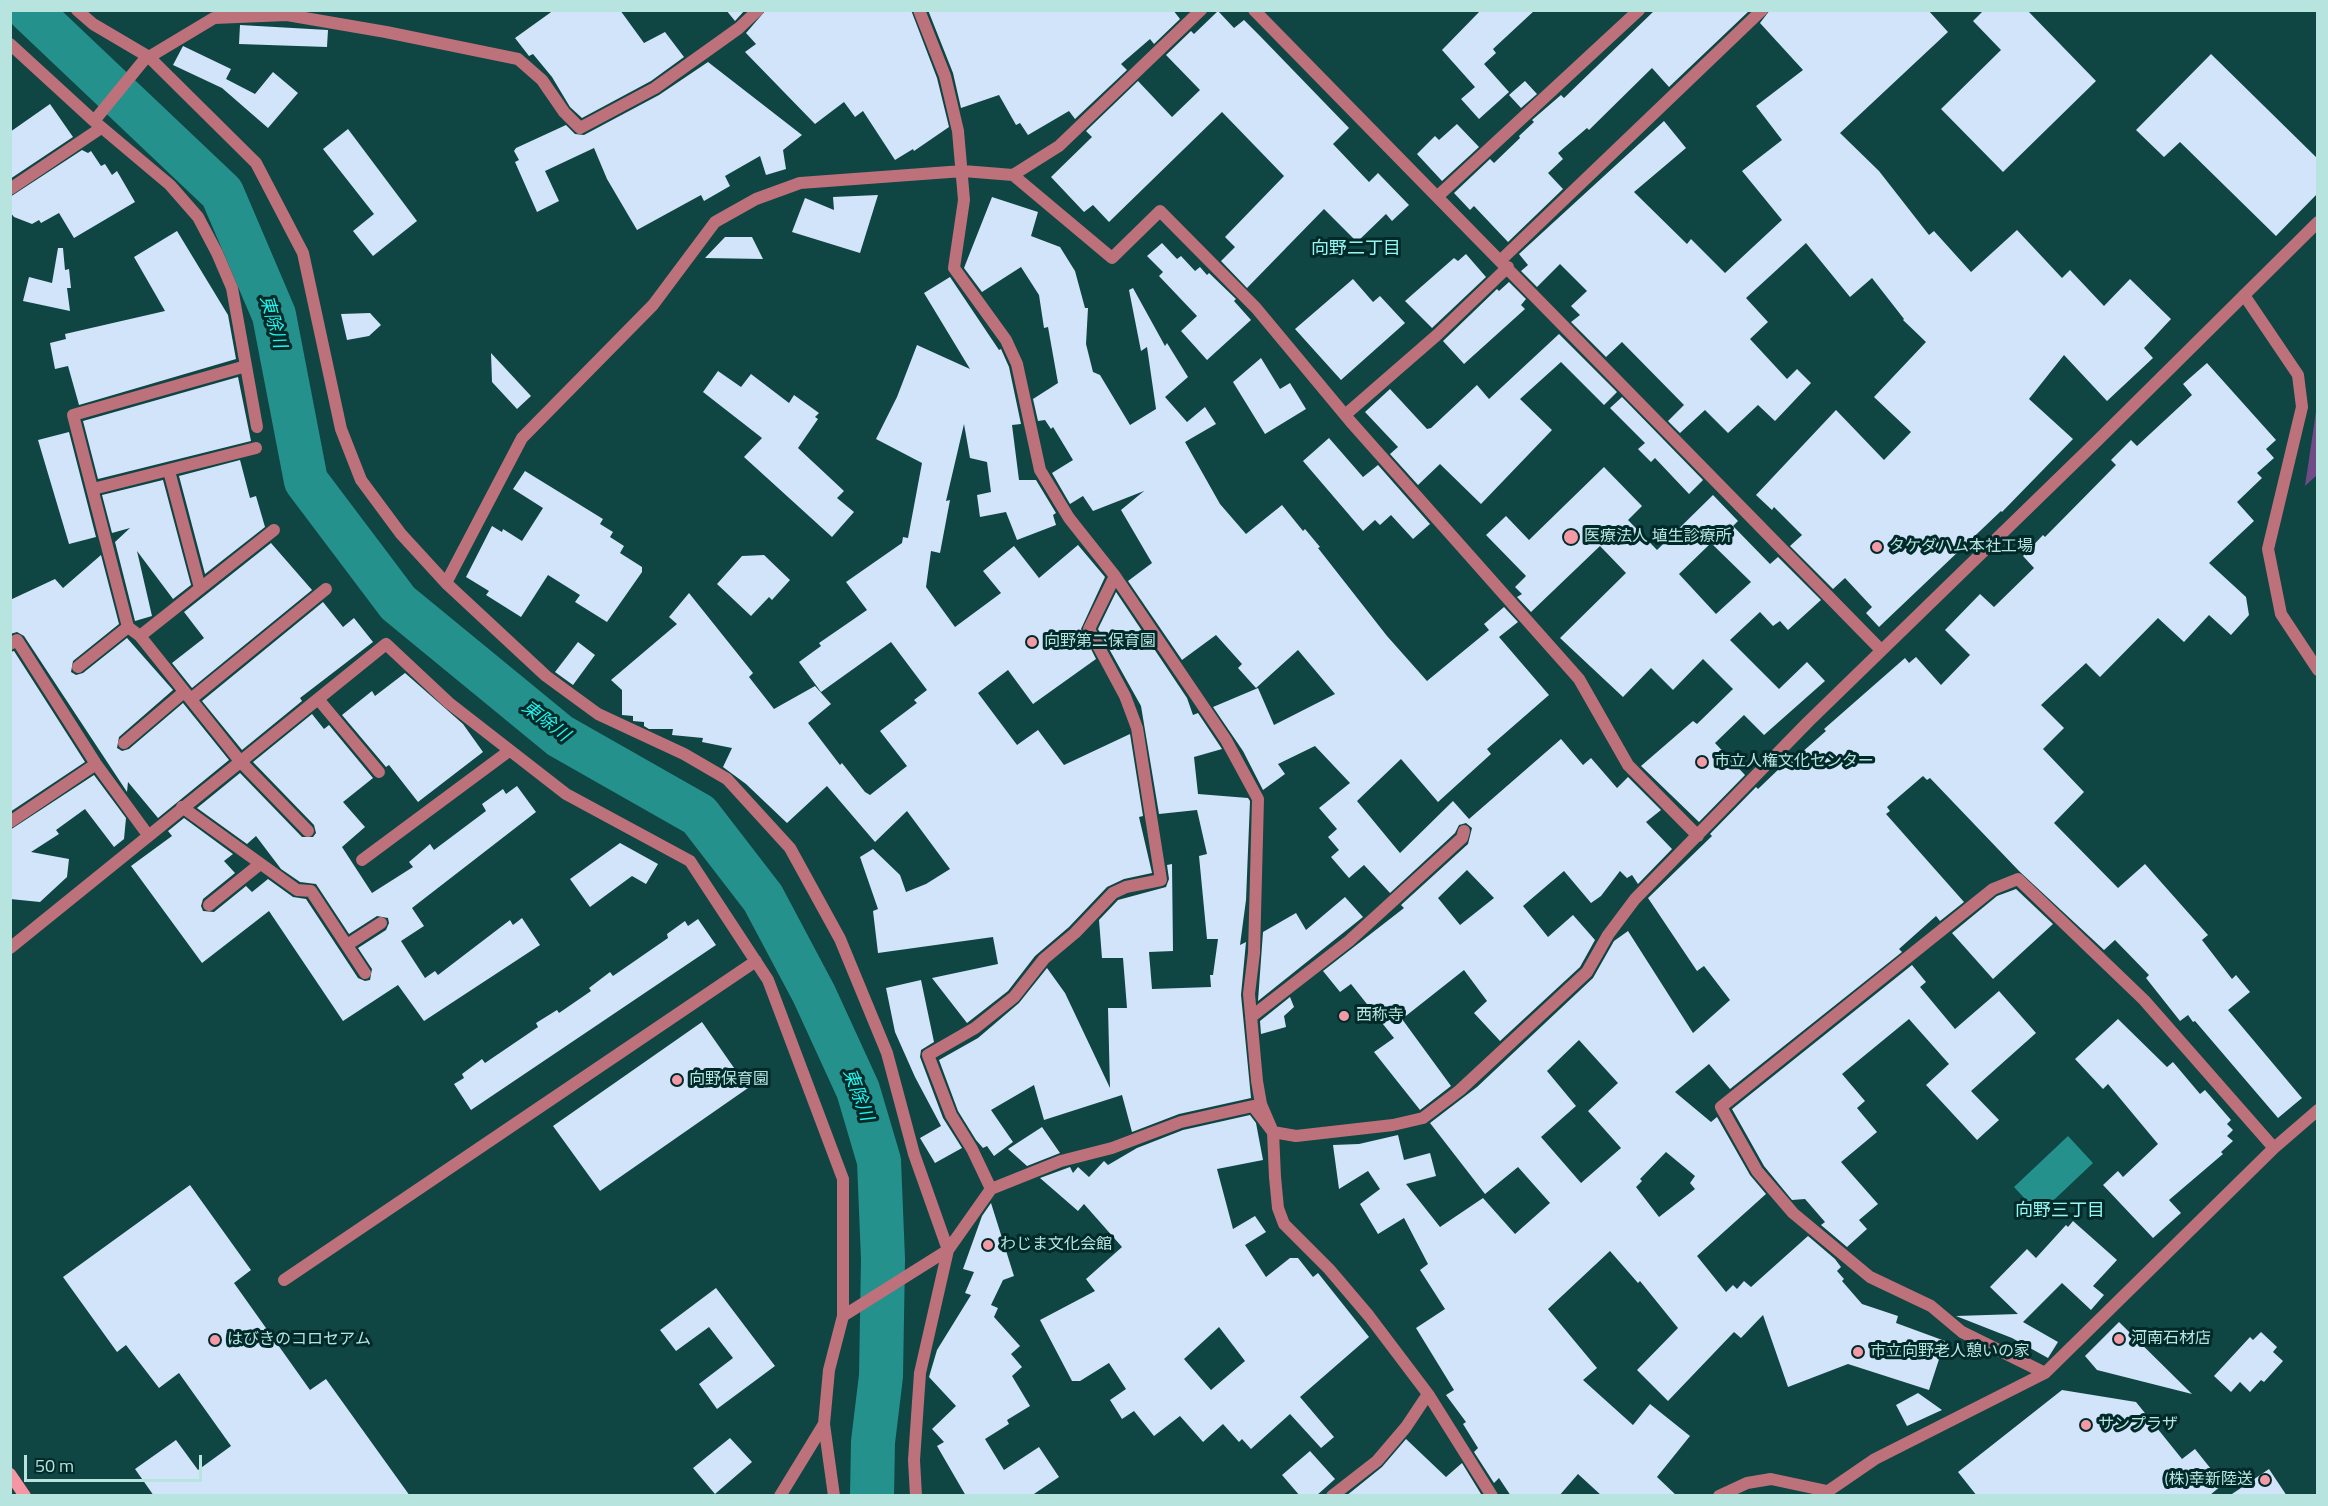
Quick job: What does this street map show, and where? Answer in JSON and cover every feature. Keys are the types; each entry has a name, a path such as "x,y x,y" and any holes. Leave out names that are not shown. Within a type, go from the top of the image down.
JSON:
{"main road":[{"path":"10,1474 21,1494"}],"street":[{"path":"77,10 93,24 146,59 256,163 303,253 341,429 361,480 401,534 446,583 546,676 598,714 684,754 727,779 790,848 840,939 887,1053 914,1154 948,1250 920,1373 914,1460 916,1496"},
{"path":"10,189 98,125 146,59 214,18 287,15 386,32 518,59 542,80 564,112 580,128 655,88 739,28 758,10"},
{"path":"919,10 945,76 958,131 964,200 954,268 1006,340 1017,364 1040,470 1069,518 1115,576 1226,740 1258,799 1254,953 1249,994 1261,1104 1273,1132 1276,1187 1284,1224 1336,1277 1428,1394 1492,1496"},
{"path":"1013,175 1059,146 1201,10"},
{"path":"1254,10 1505,263 1881,650"},
{"path":"1438,196 1639,10"},
{"path":"1345,415 1437,335 1505,263 1762,10"},
{"path":"10,44 98,125 170,185 198,217 218,253 232,288 257,427"},
{"path":"446,583 522,438 653,305 715,222 756,198 800,183 963,171 1013,175 1112,258 1160,211 1256,308 1345,415 1579,680 1628,765 1698,836"},
{"path":"843,1316 948,1250 992,1189 1061,1161 1112,1148 1181,1122 1253,1106 1273,1132 1296,1136 1393,1125 1423,1118 1460,1090 1587,972 1608,935 1635,899 1808,722 2318,222"},
{"path":"2244,295 2298,375 2302,407 2268,549 2281,614 2318,670"},
{"path":"246,366 73,415 128,627 140,636 240,761 308,831"},
{"path":"93,489 256,448"},
{"path":"169,471 200,588"},
{"path":"140,636 274,530"},
{"path":"992,1189 972,1149 951,1115 928,1055 975,1028 1014,997 1044,959 1075,933 1113,893 1126,887 1161,880 1155,857 1137,728 1112,668 1089,629 1115,576"},
{"path":"124,743 326,589"},
{"path":"78,667 128,627"},
{"path":"10,644 17,640 96,764 148,835"},
{"path":"10,948 386,644 449,704 566,794 690,861 768,980 843,1179 843,1316 829,1370 824,1424 834,1496"},
{"path":"318,699 379,771"},
{"path":"362,860 509,751"},
{"path":"10,822 96,764"},
{"path":"182,807 297,890 311,891 365,973"},
{"path":"1251,1017 1349,941 1462,838 1464,831"},
{"path":"209,905 260,864"},
{"path":"2045,1373 1962,1332 1931,1306 1870,1277 1793,1213 1757,1171 1721,1107 1860,998 1993,889 2018,879 2144,1000 2274,1148"},
{"path":"347,945 381,923"},
{"path":"284,1280 756,961"},
{"path":"1719,1496 1747,1484 1771,1479 1824,1493 1875,1459 2045,1373 2274,1148 2318,1110"},
{"path":"1332,1496 1377,1461 1406,1427 1428,1394"},
{"path":"780,1496 824,1424"}],"shaded area":[{"path":"2317,405 2317,475 2305,486"}],"water":[{"path":"2068,1136 2093,1163 2039,1214 2014,1187"}],"building":[{"path":"554,10 620,10 644,43 665,32 684,57 651,81 582,118 570,107 552,77 533,54 529,56 515,38"},
{"path":"726,10 745,10 735,21"},
{"path":"766,10 911,10 937,78 949,127 914,151 913,149 895,160 863,111 855,117 844,102 815,124 745,52 756,44 746,33"},
{"path":"928,10 1173,10 1180,19 1154,44 1150,39 1121,64 1127,70 1075,119 1069,111 1028,135 1020,123 1016,125 999,95 961,108 953,73"},
{"path":"1481,10 1535,10 1493,49 1496,53 1484,64 1509,92 1479,119 1461,99 1475,87 1442,50"},
{"path":"1655,10 1750,10 1669,87 1652,68 1589,130 1587,128 1558,153 1563,159 1548,173 1563,189 1508,242 1474,206 1470,210 1454,193 1490,159 1494,163 1520,138 1519,136 1534,122 1532,120 1561,95 1564,98"},
{"path":"1770,10 1928,10 1948,32 1840,133 1879,171 1929,235 1934,231 1971,272 2017,230 2062,278 2070,270 2104,306 2130,279 2171,319 2144,348 2153,358 2107,401 2064,355 2029,399 2073,439 2002,512 1879,627 1866,613 1872,607 1845,578 1833,589 1790,546 1802,535 1774,507 1772,510 1756,495 1836,410 1884,460 1911,432 1874,397 1926,342 1903,320 1872,278 1850,297 1806,243 1746,298 1768,322 1750,339 1787,379 1797,369 1811,383 1775,421 1758,405 1728,433 1705,410 1680,433 1668,421 1684,405 1622,342 1606,357 1571,322 1580,315 1571,306 1587,291 1560,264 1537,287 1521,271 1528,265 1519,254 1664,121 1686,148 1634,192 1687,244 1691,239 1725,273 1782,220 1742,171 1782,140 1756,106 1803,70 1760,23"},
{"path":"1984,10 2027,10 2096,81 2003,172 1941,109 2001,50 1973,21"},
{"path":"1218,11 1234,28 1244,20 1260,36 1349,128 1333,144 1369,182 1378,173 1409,205 1392,221 1386,214 1357,242 1324,209 1247,288 1221,261 1235,247 1225,237 1284,176 1222,112 1109,222 1093,205 1084,212 1051,177 1092,137 1086,131 1138,81 1172,117 1200,90 1166,55 1191,31 1194,34"},
{"path":"240,25 328,30 327,47 239,44"},
{"path":"183,46 231,69 226,79 255,94 273,72 298,93 268,128 222,88 173,65"},
{"path":"2211,54 2318,159 2318,193 2276,236 2180,142 2164,157 2136,130"},
{"path":"708,62 802,135 783,150 786,169 766,175 760,156 725,176 730,186 704,201 701,195 637,230 607,179 594,148 545,171 559,201 537,212 515,162 519,160 514,151 516,148 566,125 575,134 584,135 659,95"},
{"path":"1525,81 1537,94 1521,108 1509,95"},
{"path":"50,104 73,137 10,179 10,132"},
{"path":"1457,124 1479,147 1442,181 1417,154 1435,136 1439,140"},
{"path":"348,129 417,221 373,256 353,231 374,214 323,149"},
{"path":"82,150 88,153 91,151 101,166 105,164 112,175 117,171 135,202 74,238 59,213 41,223 39,220 32,224 14,217 10,212 10,197"},
{"path":"878,195 860,253 792,232 805,198 834,210 833,197"},
{"path":"992,197 1038,212 1031,236 1060,247 1075,271 1085,308 1088,308 1086,344 1093,372 1100,375 1130,425 1156,409 1147,347 1141,351 1129,290 1133,288 1165,346 1167,343 1188,377 1165,397 1187,422 1205,407 1216,424 1185,442 1220,504 1246,534 1282,505 1303,531 1305,529 1320,547 1318,548 1387,636 1427,681 1489,630 1484,624 1504,607 1518,622 1499,637 1549,695 1487,749 1491,754 1438,802 1401,759 1357,801 1400,853 1453,801 1469,819 1561,739 1583,765 1591,758 1617,788 1628,777 1661,810 1646,822 1672,849 1638,884 1632,875 1627,878 1620,871 1601,896 1591,903 1564,871 1523,906 1548,937 1573,915 1595,940 1580,967 1500,1041 1474,1013 1487,1001 1464,970 1402,1019 1451,1086 1420,1110 1374,1052 1394,1038 1351,984 1340,992 1323,971 1404,908 1401,905 1468,844 1472,828 1466,823 1459,825 1455,833 1390,893 1364,865 1349,878 1331,857 1339,850 1328,837 1337,829 1319,808 1350,783 1315,746 1278,764 1285,774 1263,790 1243,751 1213,707 1258,688 1274,725 1335,694 1298,650 1256,688 1238,668 1242,664 1216,635 1182,660 1128,581 1152,563 1121,510 1144,491 1093,511 1083,496 1070,504 1052,473 1073,460 1053,427 1051,429 1045,420 1038,421 1033,399 1058,383 1048,327 1044,328 1039,295 1021,267 982,292 964,268","holes":["1467,870 1494,898 1460,925 1438,898"]},
{"path":"177,231 228,315 236,359 79,405 68,366 55,369 50,343 66,339 65,334 165,311 134,257"},
{"path":"725,237 752,237 763,259 705,258"},
{"path":"1162,243 1177,259 1181,256 1195,271 1200,267 1207,275 1209,273 1236,299 1234,301 1251,320 1207,360 1181,331 1197,316 1159,276 1163,272 1147,256"},
{"path":"58,248 63,248 65,270 69,269 71,288 67,288 70,311 23,301 29,277 52,283"},
{"path":"1466,254 1486,277 1432,328 1405,301 1454,258 1458,261"},
{"path":"950,277 999,350 1001,349 1009,367 1021,424 1012,425 1019,480 1036,480 1056,513 1053,515 1056,525 1017,540 1006,512 980,517 977,495 991,492 987,462 970,458 964,424 946,501 950,500 940,553 931,551 926,587 955,627 1001,593 983,571 1014,546 1039,578 1078,545 1105,577 1081,629 1096,659 1033,704 1008,670 978,693 1017,745 1038,730 1064,765 1130,734 1143,816 1139,817 1152,873 1124,879 1107,887 1069,927 1035,956 1008,991 967,1023 932,978 998,964 993,937 878,953 873,911 878,909 860,857 873,849 900,875 906,892 926,884 950,869 907,811 875,842 827,786 787,823 746,784 723,767 732,748 702,742 703,738 672,735 673,729 649,729 644,726 644,722 633,721 633,716 622,715 622,690 611,680 677,624 669,617 689,593 753,673 749,677 774,709 815,686 831,704 808,723 840,765 842,763 865,792 870,795 907,766 880,731 917,703 914,700 927,690 891,642 821,692 799,662 821,646 819,643 867,610 846,582 902,543 903,537 908,538 922,463 876,439 897,397 917,345 970,369 924,293"},
{"path":"1353,279 1373,302 1380,296 1405,323 1341,380 1295,329"},
{"path":"1509,282 1526,299 1521,305 1525,309 1464,364 1443,341 1497,289 1499,291"},
{"path":"370,313 381,325 369,336 347,340 341,314"},
{"path":"1559,334 1617,392 1604,405 1561,362 1520,399 1552,430 1481,504 1440,464 1418,485 1390,454 1398,447 1365,412 1390,389 1427,429 1431,428 1477,385 1489,399"},
{"path":"491,353 531,396 517,409 492,382"},
{"path":"1261,358 1280,389 1290,383 1306,409 1265,434 1233,382"},
{"path":"2207,363 2276,440 2266,449 2274,458 2257,473 2262,478 2237,502 2254,521 2209,563 2246,597 2249,615 2231,635 2209,615 2184,642 2158,618 2100,677 2086,663 2041,705 2064,728 2043,749 2084,792 2054,823 2118,888 2145,864 2208,935 2202,940 2232,979 2236,975 2250,992 2228,1010 2302,1098 2278,1118 2195,1021 2193,1022 2188,1015 2180,1021 2146,978 2149,975 2115,940 2104,950 2019,871 1930,778 1927,780 1923,776 1887,807 1890,811 1886,814 1964,902 1940,921 1936,916 1899,949 1902,952 1730,1089 1709,1064 1675,1092 1711,1122 1717,1117 1750,1175 1766,1194 1697,1256 1726,1292 1733,1285 1737,1289 1744,1281 1751,1287 1808,1236 1835,1259 1841,1267 1837,1271 1844,1279 1842,1281 1862,1304 1898,1316 1896,1323 1945,1341 1929,1390 1848,1364 1788,1387 1763,1315 1741,1338 1734,1332 1668,1401 1637,1370 1678,1328 1640,1281 1638,1283 1610,1251 1548,1309 1597,1368 1583,1380 1633,1425 1650,1404 1690,1436 1657,1477 1677,1496 1602,1496 1578,1474 1559,1496 1511,1496 1499,1478 1494,1483 1474,1452 1478,1448 1463,1424 1466,1422 1446,1395 1454,1390 1416,1328 1445,1309 1420,1270 1428,1264 1404,1218 1378,1234 1360,1204 1380,1189 1368,1171 1339,1189 1333,1145 1359,1144 1398,1135 1404,1160 1430,1153 1436,1176 1406,1184 1440,1227 1483,1198 1515,1234 1550,1203 1518,1167 1485,1194 1430,1123 1477,1087 1593,978 1614,941 1628,931 1693,1033 1730,1000 1704,966 1697,971 1648,898 1712,836 1710,834 1756,787 1758,789 1781,767 1783,769 1826,731 1824,729 1905,658 1909,663 1916,657 1941,685 1970,655 1945,630 1980,594 1994,607 2034,568 2023,556 2043,535 2045,537 2116,465 2111,460 2131,440 2137,446 2192,395 2183,384","holes":["1579,1040 1618,1083 1588,1111 1621,1148 1581,1183 1541,1137 1576,1106 1547,1071","1666,1152 1695,1176 1690,1183 1695,1189 1659,1217 1636,1187 1642,1181 1640,1179"]},
{"path":"718,371 741,387 751,374 789,403 794,395 819,413 815,417 818,419 798,448 844,491 837,498 854,512 832,537 744,457 762,438 703,392"},
{"path":"238,377 251,441 98,479 83,421"},
{"path":"1622,397 1703,480 1689,494 1655,458 1651,462 1638,449 1645,443 1610,408"},
{"path":"69,432 96,537 69,544 38,440"},
{"path":"1329,438 1363,477 1378,465 1430,524 1413,539 1391,515 1380,525 1375,520 1363,531 1303,461"},
{"path":"240,460 250,498 256,496 265,527 205,574 179,476"},
{"path":"1604,467 1642,506 1628,520 1657,550 1713,495 1738,521 1733,526 1770,564 1778,557 1821,600 1788,630 1780,621 1773,626 1760,612 1730,640 1779,689 1807,662 1825,681 1764,735 1744,715 1715,743 1745,775 1699,822 1641,766 1693,721 1697,724 1733,689 1703,659 1673,690 1651,668 1623,697 1560,638 1626,573 1600,546 1531,612 1517,597 1522,594 1515,587 1526,576 1486,535 1506,516 1529,540","holes":["1711,543 1751,582 1716,614 1679,574"]},
{"path":"525,471 603,519 600,524 613,532 610,537 624,546 620,553 642,567 642,572 607,622 575,602 580,595 548,575 521,617 486,595 489,591 466,577 492,526 502,532 503,529 522,541 543,508 513,489"},
{"path":"163,480 191,585 173,599 137,551 152,616 135,621 115,542 130,528 112,533 102,495"},
{"path":"271,543 312,590 192,688 172,663 204,638 184,612"},
{"path":"101,555 119,624 73,661 71,672 76,675 83,673 127,638 173,690 119,737 117,748 122,751 129,749 183,703 229,760 158,818 128,782 127,792 24,636 17,632 10,634 10,600 55,579 63,588"},
{"path":"764,555 790,580 772,600 769,597 751,616 717,584 742,556"},
{"path":"1116,592 1187,698 1193,715 1198,713 1222,749 1194,757 1198,794 1248,798 1250,801 1246,900 1240,945 1246,942 1241,995 1251,1098 1179,1114 1132,1132 1122,1095 1044,1120 1034,1085 991,1110 1013,1142 994,1156 987,1146 983,1148 976,1140 958,1111 939,1060 978,1038 1019,1003 1047,968 1065,993 1110,1088 1108,1008 1127,1008 1123,958 1102,958 1099,920 1118,900 1166,887 1169,879 1167,865 1172,864 1173,951 1149,952 1152,989 1211,987 1210,975 1213,975 1218,939 1207,939 1199,856 1207,854 1197,810 1159,814 1141,706 1098,629"},
{"path":"323,602 343,627 354,618 373,642 300,698 302,701 242,750 202,701"},
{"path":"578,642 595,655 573,685 555,672"},
{"path":"14,651 85,762 10,812 10,652"},
{"path":"405,673 463,724 483,752 418,802 389,765 386,767 342,715 372,691 375,696"},
{"path":"312,714 324,729 329,725 373,778 343,802 365,827 342,847 372,893 413,867 409,862 430,844 434,850 486,811 482,804 503,789 506,794 517,786 536,812 412,908 424,926 401,941 425,978 435,971 438,975 510,920 513,925 522,918 540,945 424,1021 398,985 343,1021 269,911 202,963 131,866 172,836 168,831 184,818 233,854 224,861 235,873 203,899 201,906 203,911 214,912 246,886 252,892 268,879 293,897 306,899 358,978 365,981 370,980 372,969 358,948 386,930 389,923 388,918 377,916 349,934 316,884 300,882 281,869 256,836 247,844 197,808 240,773 302,837 313,837 316,833 314,825 253,762"},
{"path":"94,775 126,818 124,839 114,847 85,809 56,830 59,834 31,852 69,859 67,877 40,902 10,899 10,830"},
{"path":"620,843 658,864 646,884 632,876 590,907 570,879"},
{"path":"2016,889 2053,924 1993,979 1952,933 1997,896"},
{"path":"1345,897 1363,917 1258,1001 1263,932 1296,913 1306,930"},
{"path":"698,919 716,945 471,1110 454,1084 464,1078 462,1074 482,1059 485,1063 538,1027 536,1023 557,1010 559,1013 591,991 589,988 610,972 613,976 668,938 667,934 685,921 688,926"},
{"path":"1912,965 1926,982 1920,987 1955,1029 1999,991 2036,1033 1971,1091 1999,1120 1977,1140 1926,1085 1949,1064 1909,1019 1842,1074 1865,1101 1857,1108 1877,1132 1841,1162 1878,1204 1859,1220 1867,1229 1847,1247 1821,1225 1825,1222 1805,1199 1792,1200 1764,1166 1732,1109"},
{"path":"921,980 934,1042 921,1050 920,1057 943,1118 962,1148 935,1163 920,1138 941,1126 915,1077 895,1032 886,988"},
{"path":"1290,997 1294,1007 1284,1016 1286,1027 1261,1034 1260,1021"},
{"path":"2118,1019 2167,1067 2173,1062 2200,1094 2205,1090 2231,1120 2227,1124 2233,1130 2227,1136 2233,1141 2221,1152 2223,1154 2169,1200 2181,1213 2153,1238 2103,1185 2118,1171 2123,1177 2158,1144 2108,1084 2103,1089 2075,1059"},
{"name":"向野保育園","path":"702,1022 748,1088 600,1191 553,1126"},
{"path":"1250,1115 1256,1123 1263,1160 1217,1169 1233,1229 1255,1216 1266,1232 1245,1245 1266,1277 1290,1258 1298,1258 1313,1277 1318,1273 1369,1337 1300,1397 1334,1437 1321,1448 1290,1414 1251,1449 1242,1439 1239,1442 1223,1424 1203,1442 1180,1416 1154,1436 1134,1411 1122,1419 1110,1400 1126,1389 1109,1363 1080,1381 1072,1381 1040,1320 1095,1291 1086,1279 1122,1247 1084,1204 1078,1211 1040,1178 1070,1167 1073,1173 1078,1167 1089,1177 1104,1161 1108,1165 1137,1148 1183,1130","holes":["1219,1327 1245,1361 1211,1390 1184,1359"]},
{"path":"1042,1127 1060,1153 1027,1166 1008,1149"},
{"name":"はびきのコロセアム","path":"190,1185 251,1270 234,1283 310,1390 326,1379 410,1496 154,1496 135,1469 176,1440 198,1470 231,1446 179,1373 159,1388 126,1345 117,1352 63,1277"},
{"path":"991,1203 1014,1276 1003,1280 991,1305 998,1308 994,1317 1020,1346 1011,1354 1022,1367 1012,1376 1030,1406 1007,1420 1009,1424 985,1439 1004,1470 1039,1447 1059,1477 1031,1496 966,1496 937,1446 944,1442 932,1429 956,1406 929,1377 937,1350 971,1295 965,1293 974,1272 963,1269 982,1216"},
{"path":"2073,1221 2117,1260 2093,1286 2104,1295 2091,1310 2062,1283 2023,1322 2058,1342 2048,1358 2012,1338 1956,1316 2018,1314 1990,1287 2027,1249 2036,1258 2066,1225 2068,1227"},
{"path":"716,1288 775,1366 717,1409 699,1384 733,1358 709,1327 676,1351 660,1330"},
{"name":"河南石材店","path":"2119,1322 2192,1394 2097,1370 2085,1356"},
{"path":"2261,1332 2277,1347 2273,1352 2283,1361 2264,1382 2261,1380 2250,1392 2240,1382 2231,1392 2214,1376 2250,1337 2253,1340"},
{"name":"サンプラザ","path":"2062,1390 2136,1402 2182,1459 2195,1449 2223,1484 2209,1496 1977,1496 1958,1472"},
{"path":"1918,1393 1942,1410 1907,1426 1896,1405"},
{"path":"730,1438 752,1462 715,1494 693,1468"},
{"path":"1406,1439 1446,1477 1462,1463 1481,1494 1346,1496 1382,1467"},
{"path":"1310,1451 1335,1479 1316,1496 1300,1496 1282,1475"},
{"name":"(株)幸新陸送","path":"2269,1469 2287,1496 2229,1496"}],"waterway":[{"name":"東除川","path":"29,10 222,193 274,315 306,481 398,603 560,736 699,815 763,898 814,994 858,1090 879,1161 883,1259 881,1376 873,1442 872,1496"}],"place":[{"name":"医療法人 埴生診療所","path":"1571,537"},
{"name":"タケダハム本社工場","path":"1877,547"},
{"name":"向野第二保育園","path":"1032,642"},
{"name":"市立人権文化センター","path":"1702,762"},
{"name":"西称寺","path":"1344,1016"},
{"name":"向野保育園","path":"677,1080"},
{"name":"わじま文化会館","path":"988,1245"},
{"name":"河南石材店","path":"2119,1339"},
{"name":"はびきのコロセアム","path":"215,1340"},
{"name":"市立向野老人憩いの家","path":"1858,1352"},
{"name":"サンプラザ","path":"2086,1425"},
{"name":"(株)幸新陸送","path":"2265,1480"}],"district":[{"name":"向野二丁目","path":"1356,250"},
{"name":"向野三丁目","path":"2060,1212"}]}
